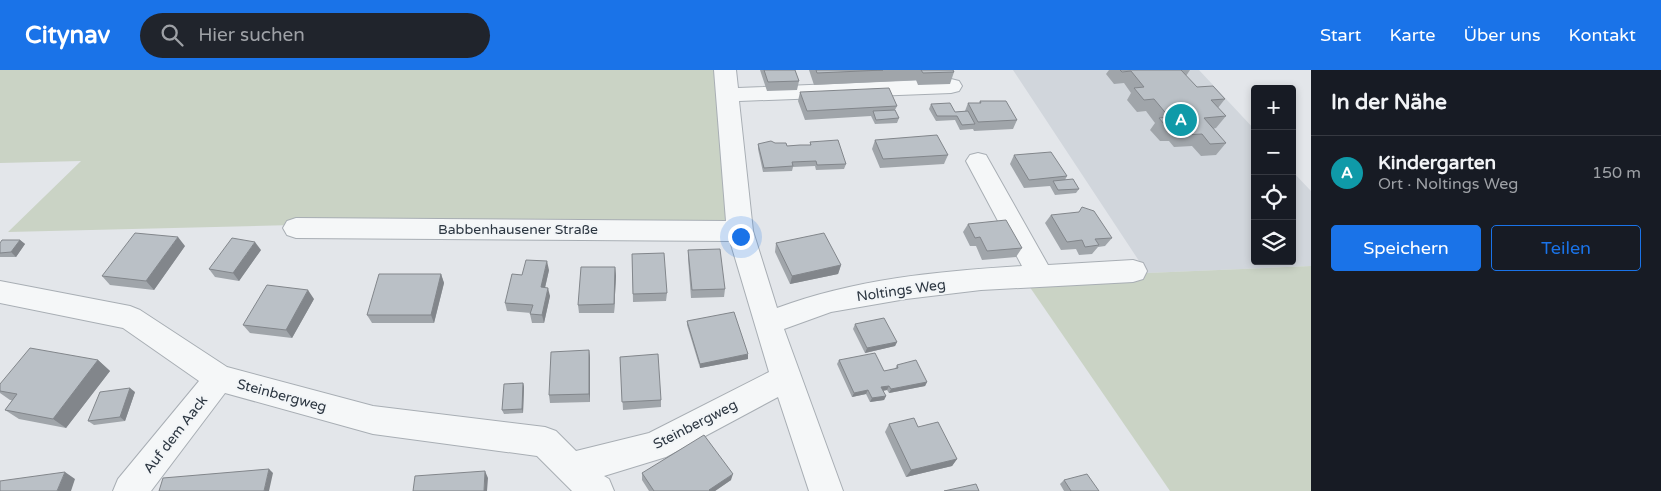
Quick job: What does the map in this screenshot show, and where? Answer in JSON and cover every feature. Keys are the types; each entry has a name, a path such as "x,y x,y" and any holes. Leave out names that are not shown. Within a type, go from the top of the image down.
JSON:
{"street":[{"path":"826,491 767,323 740,231 725,83 951,86"},
{"path":"978,161 1040,275"},
{"name":"Babbenhausener Straße","path":"296,228 740,231"},
{"name":"Noltings Weg","path":"767,323 830,302 911,286 1040,275 1133,271"},
{"name":"Steinbergweg","path":"0,292 130,318 219,378 374,420 545,442 570,468 597,491"},
{"name":"Auf dem Aack","path":"130,491 219,378"},
{"name":"Steinbergweg","path":"570,468 655,446 786,378"}],"shaded area":[{"path":"1013,70 1199,70 1251,126 1251,265 1296,265 1296,175 1311,191 1311,266 1147,273"}],"green space":[{"path":"0,70 716,70 729,222 332,224 8,232 81,161 0,163"},
{"path":"1311,266 1311,491 1170,491 1027,283 1147,273"}],"building":[{"path":"764,70 795,70 799,81 768,82"},
{"path":"816,70 883,70 817,73"},
{"path":"921,70 953,70 954,72 923,73"},
{"path":"1120,70 1181,70 1197,87 1213,86 1225,99 1211,100 1226,116 1204,118 1226,143 1210,144 1202,134 1183,135 1178,129 1168,129 1159,118 1169,117 1154,99 1144,100 1134,88 1144,87 1131,71 1122,72"},
{"path":"889,88 897,106 807,111 800,92"},
{"path":"980,101 1006,101 1017,120 978,122 968,103 981,103"},
{"path":"950,103 955,112 968,111 975,124 962,125 957,116 937,116 931,104"},
{"path":"895,110 899,118 876,120 873,111"},
{"path":"937,135 948,155 883,159 875,140"},
{"path":"838,140 846,164 817,165 816,161 792,162 793,166 764,168 758,144 771,141 786,143 787,146 811,145 810,142"},
{"path":"1051,152 1067,176 1029,180 1014,155"},
{"path":"1073,179 1079,189 1058,190 1053,181"},
{"path":"1082,207 1094,211 1112,238 1095,239 1099,245 1085,247 1082,240 1067,242 1051,215 1079,212"},
{"path":"1006,220 1022,248 987,251 980,237 975,238 968,224"},
{"path":"135,233 178,237 146,281 102,276"},
{"path":"824,233 841,265 792,276 776,243"},
{"path":"232,238 255,242 233,273 209,269"},
{"path":"2,240 20,240 11,252 0,253 0,243"},
{"path":"720,249 725,289 692,290 688,250"},
{"path":"664,253 667,293 633,294 632,254"},
{"path":"526,260 547,261 541,287 548,288 542,315 530,314 533,305 505,303 512,274 522,275"},
{"path":"581,267 615,267 614,304 578,305"},
{"path":"379,274 441,274 431,315 367,315"},
{"path":"267,285 308,290 286,330 243,325"},
{"path":"734,312 748,354 700,364 687,321"},
{"path":"884,318 897,342 867,348 855,324"},
{"path":"30,348 98,360 53,419 5,410 17,394 0,391 0,384"},
{"path":"589,350 589,394 549,395 551,352"},
{"path":"875,353 884,371 898,368 897,365 916,360 927,382 891,389 889,386 881,387 886,396 872,398 868,390 854,393 839,360"},
{"path":"658,354 661,400 622,402 620,357"},
{"path":"523,383 522,409 502,410 504,384"},
{"path":"130,388 120,417 88,421 100,392"},
{"path":"914,418 918,427 938,422 957,459 911,470 889,424"},
{"path":"704,435 733,474 710,491 654,491 642,473"},
{"path":"269,469 264,491 159,491 163,478"},
{"path":"485,471 484,491 413,491 415,476"},
{"path":"65,472 57,491 0,491 0,481"},
{"path":"1087,474 1099,491 1071,491 1064,480"},
{"path":"976,484 979,491 944,491"}],"place":[{"name":"Kindergarten","path":"1181,120"}]}
